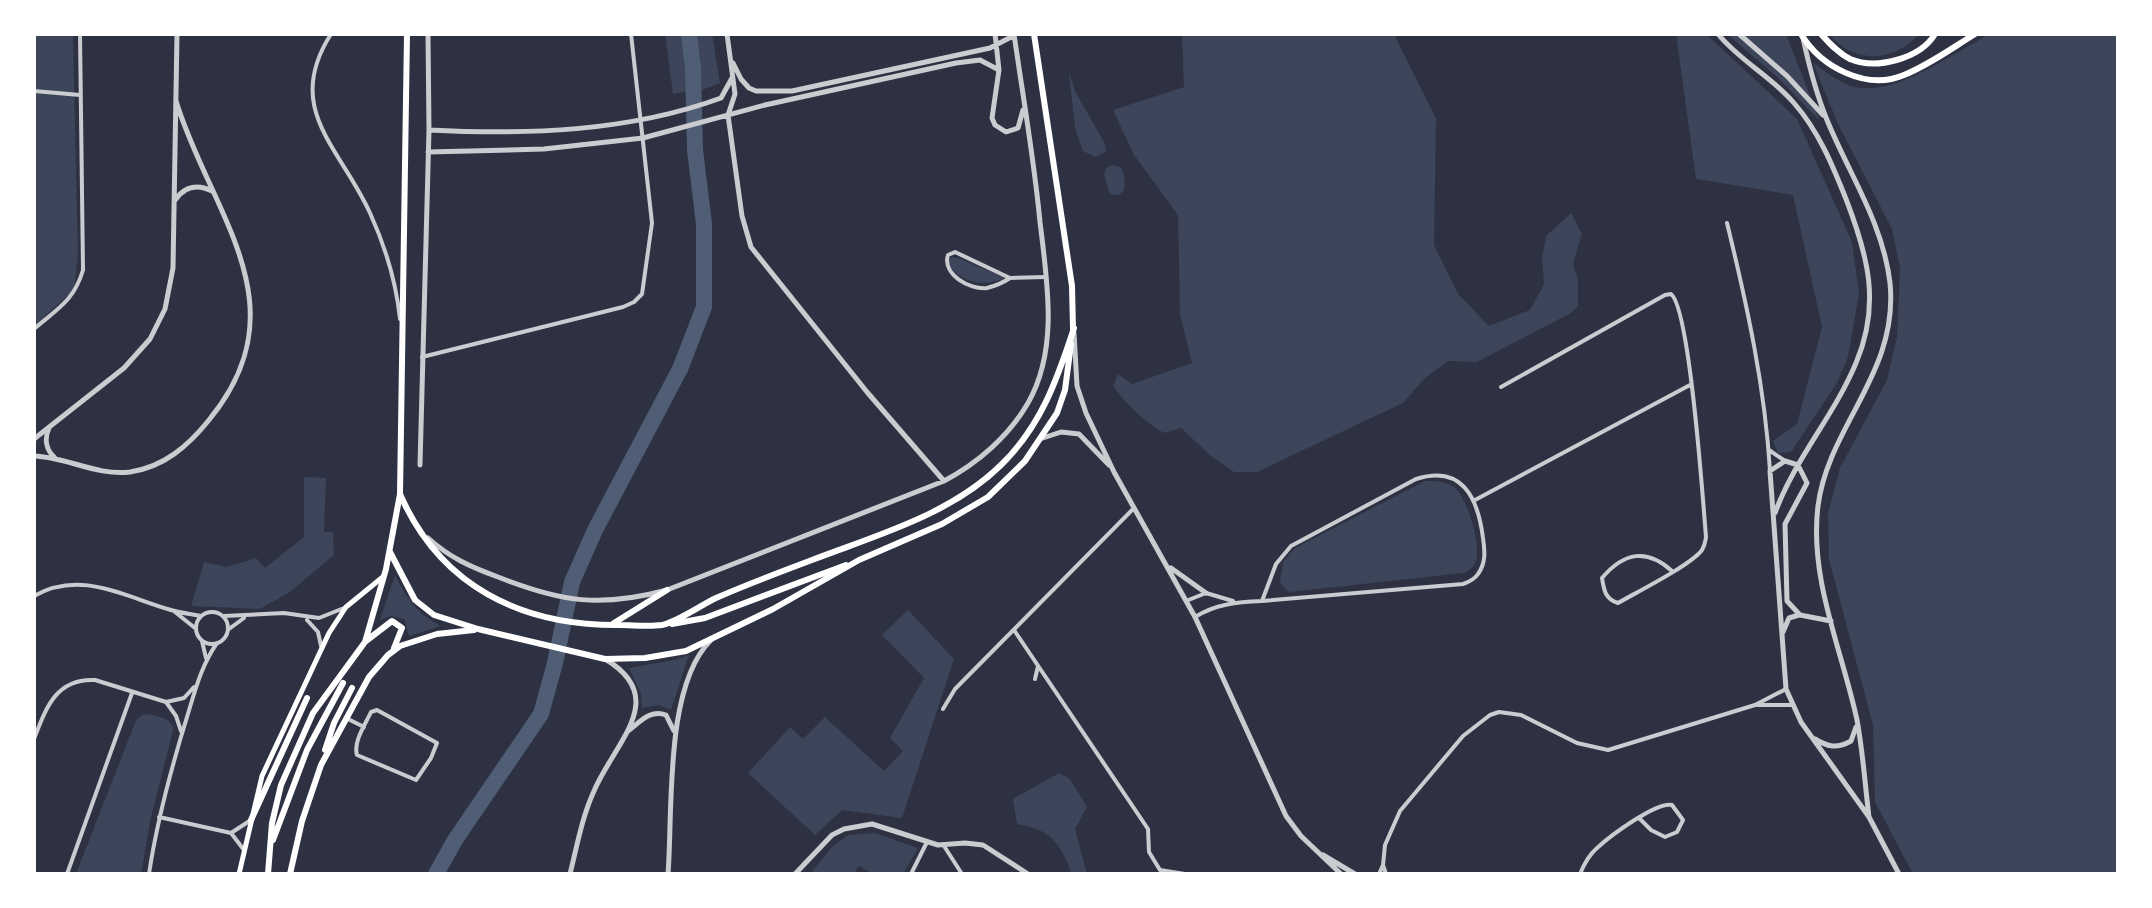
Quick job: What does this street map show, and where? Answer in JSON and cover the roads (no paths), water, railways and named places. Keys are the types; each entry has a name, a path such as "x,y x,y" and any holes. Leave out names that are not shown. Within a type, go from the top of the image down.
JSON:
{"main road":[{"path":"365,642 390,552 400,494 407,34"},
{"path":"400,494 413,524 444,562 480,591 556,619 599,625 664,625 705,618 859,560 962,515 1008,479 1043,438 1065,390 1074,328 1072,286 1034,34"},
{"path":"1821,34 1849,59 1867,63 1888,62 1911,55 1935,36"},
{"path":"1802,36 1830,66 1867,79 1885,80 1903,76 1971,35"},
{"path":"664,625 757,581 906,524 976,486 1000,466 1035,425 1049,400 1074,328"},
{"path":"390,552 415,600 434,615 534,644 600,658 645,658 686,651 785,602 859,560"},
{"path":"239,874 262,776 336,619 384,575"},
{"path":"611,625 667,590"},
{"path":"268,874 272,823 281,785 313,713 365,642 392,621 402,628 392,652"},
{"path":"321,765 369,677 392,652 409,642 437,634 478,629"},
{"path":"271,848 307,750 343,683"},
{"path":"290,874 302,821 334,723 352,688"},
{"path":"251,820 307,698"}],"street":[{"path":"34,329 72,297 83,270 80,34"},
{"path":"34,439 124,368 150,339 165,309 171,288 175,200 177,34"},
{"path":"331,34 314,66 310,81 312,106 369,211 381,240 396,282 401,324"},
{"path":"420,465 429,130 428,34"},
{"path":"422,357 623,307 639,299 644,286 652,223 631,34"},
{"path":"727,34 735,94 728,115 745,234 751,247 867,392 944,481"},
{"path":"995,34 999,70 992,118 995,125 1006,132 1018,128 1024,105"},
{"path":"413,524 451,558 538,592 570,600 602,602 641,597 667,590 944,481 1000,440 1029,402 1047,343 1046,277 1036,180 1014,34 997,45 792,91 767,92 749,88 730,58"},
{"path":"1718,34 1738,56 1792,100 1807,119 1833,164 1866,257 1869,308 1862,346 1843,390 1798,465 1773,518"},
{"path":"1739,34 1787,76 1826,119"},
{"path":"1802,36 1812,81 1826,119 1877,227 1887,266 1890,298 1886,340 1879,362 1831,460 1819,499 1816,545 1831,621 1857,722 1869,817"},
{"path":"428,152 544,149 643,138 765,105 970,60 980,60 999,70"},
{"path":"874,81 899,66"},
{"path":"429,130 520,132 668,115 721,98 733,77"},
{"path":"34,91 80,95"},
{"path":"765,105 792,91"},
{"path":"34,456 100,472 128,472 152,467 188,443 225,398 246,347 250,300 248,278 238,245 194,151 176,101"},
{"path":"175,200 179,194 194,187 202,187 216,194"},
{"path":"1727,223 1749,311 1769,450 1786,689 1811,736 1869,817 1899,874"},
{"path":"1010,278 955,252 946,259 949,269 956,276 976,287 997,285 1010,278 1046,277"},
{"path":"1501,387 1671,294 1679,305 1690,385 1706,537 1704,547 1672,571 1618,603 1611,601 1604,593 1602,578 1607,571 1642,554 1659,559 1672,571"},
{"path":"1074,328 1080,397 1114,472 1195,617 1286,816 1301,836 1341,874"},
{"path":"1475,500 1690,385"},
{"path":"50,426 48,449 59,461"},
{"path":"1043,438 1061,432 1079,434 1114,472"},
{"path":"1769,450 1785,461 1798,465 1807,483 1785,524 1787,601 1800,615"},
{"path":"1770,471 1785,461"},
{"path":"1195,617 1235,602 1262,601 1451,585 1471,581 1478,575 1485,557 1475,500 1464,486 1452,479 1428,475 1416,479 1291,546 1276,564 1262,601"},
{"path":"943,709 955,689 1134,508"},
{"path":"1167,564 1206,593 1235,602"},
{"path":"34,596 58,586 97,585 173,611 201,616 212,613 246,617 284,613 305,618 327,616 346,607"},
{"path":"1186,601 1206,593"},
{"path":"173,611 195,628 202,640 206,658"},
{"path":"1781,637 1789,618 1800,615 1831,621"},
{"path":"195,628 201,616"},
{"path":"224,616 229,629"},
{"path":"149,874 159,817 195,686 206,658 217,643 229,629 246,617"},
{"path":"305,618 318,632 322,649"},
{"path":"1014,630 1148,829 1149,852 1159,872 1185,874"},
{"path":"668,874 675,738 684,691 693,665 702,648 712,638"},
{"path":"202,640 217,643"},
{"path":"570,874 594,789 636,712 634,686 621,668 600,658"},
{"path":"1035,679 1038,666"},
{"path":"34,739 46,706 53,696 74,681 95,680 166,702 184,698 195,686"},
{"path":"1379,874 1385,845 1400,811 1463,736 1490,715 1499,712 1521,715 1577,743 1608,750 1755,705 1786,689"},
{"path":"67,874 132,693"},
{"path":"166,702 182,732"},
{"path":"1755,705 1792,705"},
{"path":"377,710 437,745 421,775 412,780 357,755 355,747 364,727 371,712 377,710"},
{"path":"627,732 651,714 659,713 670,721 675,738"},
{"path":"346,718 364,727"},
{"path":"1811,736 1826,746 1838,747 1851,741 1857,722"},
{"path":"1580,874 1597,848 1639,818 1667,803 1677,809 1683,820 1677,832 1665,837 1651,830 1639,818"},
{"path":"159,817 231,833 244,850"},
{"path":"231,833 251,820"},
{"path":"795,874 832,835 861,824 883,826 944,845 983,845 1028,874"},
{"path":"911,874 927,842"},
{"path":"944,845 962,874"},
{"path":"1318,853 1355,874"},
{"path":"1383,865 1386,874"}],"waterway":[{"path":"436,874 455,840 541,714 572,582 595,530 680,369 704,307 704,224 695,150 689,34"}]}
